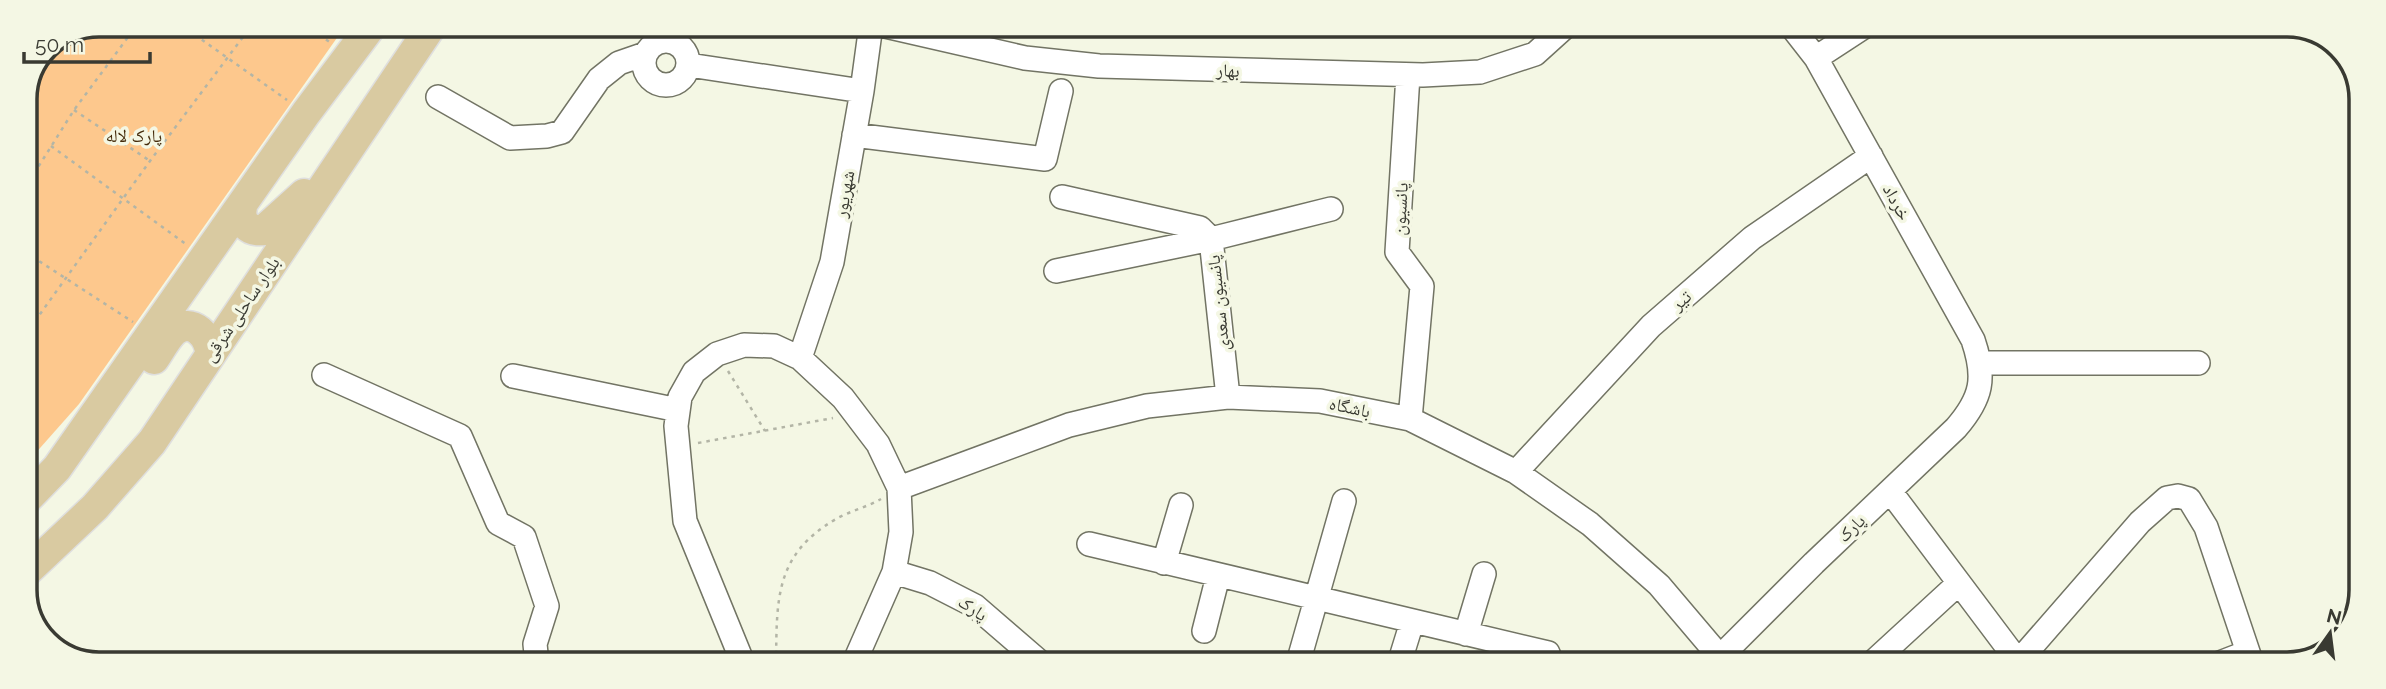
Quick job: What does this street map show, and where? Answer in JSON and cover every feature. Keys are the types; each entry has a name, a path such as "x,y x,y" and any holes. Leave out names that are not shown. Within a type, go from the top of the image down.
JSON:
{"main road":[{"path":"57,468 150,332 363,37"},
{"name":"بلوار ساحلی شرقی","path":"37,562 95,507 152,442 424,37"},
{"path":"242,207 245,226 251,230 264,230 344,157"},
{"path":"37,489 57,468 103,432 173,332 182,327 200,331 211,346 210,355"}],"street":[{"name":"شهریور","path":"800,358 832,262 869,37"},
{"name":"بهار","path":"933,37 1025,58 1099,66 1408,75 1480,72 1535,54 1554,37"},
{"name":"خرداد","path":"1800,37 1816,58 1973,340 1981,363 1980,387"},
{"path":"1816,58 1849,37"},
{"path":"668,40 686,51 689,65 682,79 676,83 660,84 648,76 643,61 645,54 654,43 668,40"},
{"path":"438,97 510,138 547,136 562,131 599,79 620,63 645,54"},
{"path":"689,65 862,92"},
{"name":"پانسیون","path":"1408,75 1398,252 1422,286 1410,419"},
{"path":"854,135 1045,159 1061,91"},
{"name":"تیر","path":"1516,472 1651,326 1752,238 1871,156"},
{"name":"پانسیون سعدی","path":"1062,197 1200,228 1211,239 1228,397"},
{"path":"1056,271 1211,239 1331,209"},
{"path":"739,652 685,521 676,426 680,397 694,372 717,354 744,345 774,346 800,358 843,398 878,444 899,488 901,532 894,572 859,652"},
{"path":"1981,363 2198,363"},
{"path":"324,375 460,436 498,523 524,537 547,606 535,644 536,652"},
{"path":"513,376 678,410"},
{"name":"پارک","path":"1729,652 1814,563 1956,428 1971,410 1980,387"},
{"name":"باشگاه","path":"899,488 1069,425 1147,406 1228,397 1320,401 1410,419 1516,472 1590,524 1659,585 1712,652"},
{"path":"1890,491 2011,652"},
{"path":"2028,652 2140,522 2167,498 2178,496 2189,499 2206,527 2248,652"},
{"path":"1301,652 1344,501"},
{"path":"1164,563 1181,505"},
{"path":"1088,544 1543,652"},
{"name":"پارک","path":"894,572 930,583 975,606 1028,652"},
{"path":"1466,635 1484,574"},
{"path":"1204,631 1218,576"},
{"path":"1885,652 1959,583"},
{"path":"1403,652 1412,622"}],"path":[{"path":"37,168 128,37"},
{"path":"198,37 306,113"},
{"path":"37,318 243,37"},
{"path":"322,37 350,56"},
{"path":"75,110 150,161"},
{"path":"51,146 205,258"},
{"path":"37,261 150,332"},
{"path":"717,354 765,430"},
{"path":"678,448 855,414"},
{"path":"776,652 777,603 786,569 806,542 836,519 872,504 899,488"}],"green space":[{"name":"پارک لاله","path":"338,37 79,404 37,451 37,98 41,75 47,64 64,47 86,38"}]}
